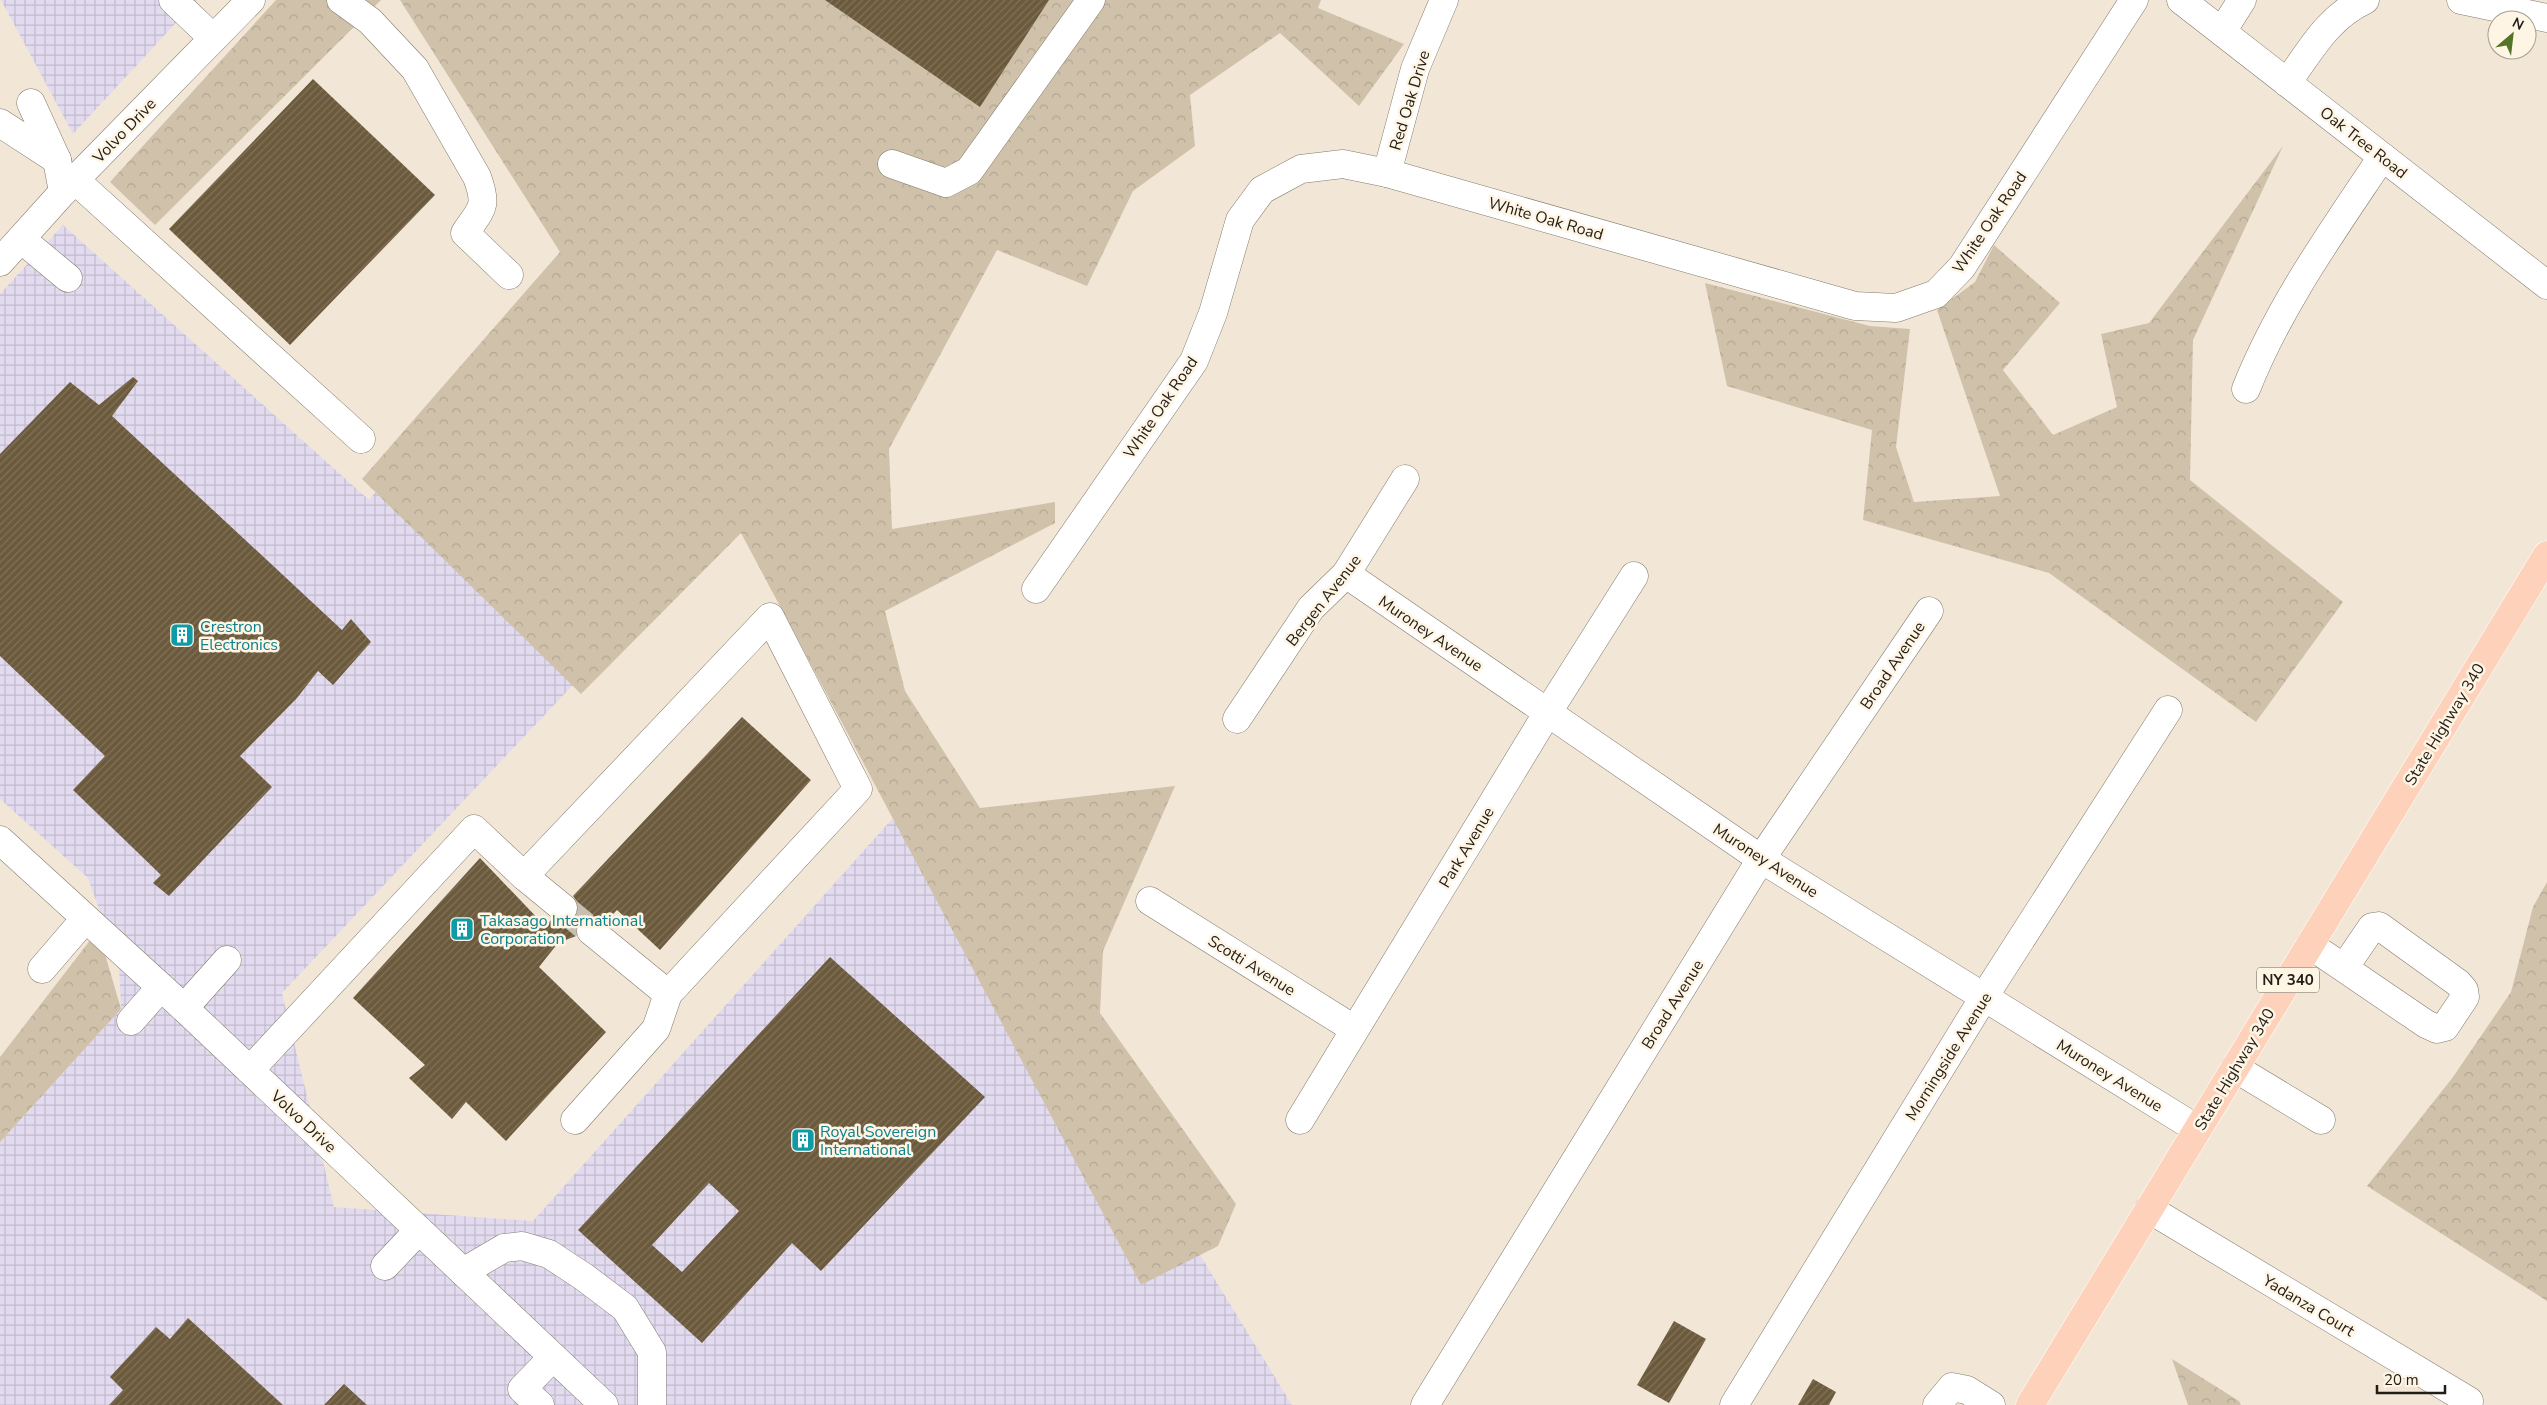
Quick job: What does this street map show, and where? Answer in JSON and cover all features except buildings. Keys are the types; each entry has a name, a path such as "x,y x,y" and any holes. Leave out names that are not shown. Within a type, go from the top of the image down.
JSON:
{"main road":[{"name":"State Highway 340","path":"2030,1405 2547,555"}],"street":[{"path":"173,0 213,38"},
{"name":"Volvo Drive","path":"0,262 69,186 251,0"},
{"path":"341,0 370,22 415,69 477,177 484,196 481,209 465,233 509,275"},
{"path":"892,164 946,183 968,171 1090,0"},
{"name":"Red Oak Drive","path":"1387,174 1415,69 1444,0"},
{"name":"White Oak Road","path":"1036,589 1194,360 1213,313 1240,220 1262,190 1301,169 1342,164 1387,174 1855,306 1896,308 1936,294 1962,266 2134,0"},
{"name":"Oak Tree Road","path":"2182,0 2223,30 2547,285"},
{"path":"2223,30 2242,0"},
{"path":"2288,83 2320,36 2346,9 2364,0"},
{"path":"2461,0 2547,18"},
{"path":"31,103 69,186 361,439"},
{"path":"0,123 56,160"},
{"path":"2246,389 2275,324 2320,250 2382,157"},
{"path":"22,239 68,278"},
{"name":"Bergen Avenue","path":"1237,719 1311,608 1346,574 1406,479"},
{"name":"Muroney Avenue","path":"1346,574 1761,859 2197,1129"},
{"name":"Park Avenue","path":"1300,1120 1548,712 1634,576"},
{"name":"Broad Avenue","path":"1425,1405 1761,859 1929,611"},
{"path":"524,876 770,617 858,789 668,994 656,1029 575,1120"},
{"name":"Morningside Avenue","path":"1734,1405 1984,997 2168,710"},
{"path":"250,1070 474,829 524,876 563,908"},
{"name":"Volvo Drive","path":"0,840 184,1008 604,1405"},
{"name":"Scotti Avenue","path":"1150,901 1354,1029"},
{"path":"42,969 86,918"},
{"path":"591,931 668,994"},
{"path":"2310,945 2344,968"},
{"path":"184,1008 228,960"},
{"path":"130,1021 161,987"},
{"path":"2235,1068 2321,1120"},
{"name":"Yadanza Court","path":"2149,1209 2469,1401"},
{"path":"385,1266 418,1230"},
{"path":"463,1272 504,1248 522,1246 549,1254 584,1277 625,1308 652,1352 652,1405"},
{"path":"523,1400 553,1357"},
{"path":"1938,1405 1952,1388 1967,1390 1991,1405"}],"shaded area":[{"path":"1,0 197,0 73,134"},
{"path":"63,225 369,500 581,248 741,507 282,993 334,1207 533,1221 916,792 1292,1405 0,1405 0,1142 121,1009 119,965 88,878 0,799 0,294"}],"green space":[{"path":"276,0 381,0 155,225 110,182"},
{"path":"400,0 1321,0 1318,8 1404,44 1359,106 1280,33 1190,95 1195,146 1133,191 1087,286 997,250 889,449 892,529 1055,502 1055,523 885,611 905,691 980,808 1175,786 1103,951 1100,1013 1236,1204 1218,1246 1141,1285 741,533 581,694 362,479 560,252"},
{"path":"2283,146 2193,340 2190,480 2343,602 2256,722 2049,573 1863,520 1872,430 1727,386 1705,283 1870,326 1910,329 1896,447 1914,502 2000,496 1937,310 1975,282 1994,245 2060,303 2003,370 2053,435 2117,407 2101,334 2149,323"},
{"path":"2547,882 2547,1301 2367,1186 2453,1077 2511,992 2533,907"},
{"path":"98,930 121,1009 0,1142 0,1057"},
{"path":"2172,1359 2239,1401 2241,1405 2188,1405"}],"tunnel":[{"path":"563,908 591,931"}],"place":[{"name":"Crestron Electronics","path":"182,635"},
{"name":"Takasago International Corporation","path":"462,929"},
{"name":"Royal Sovereign International","path":"803,1140"}]}
